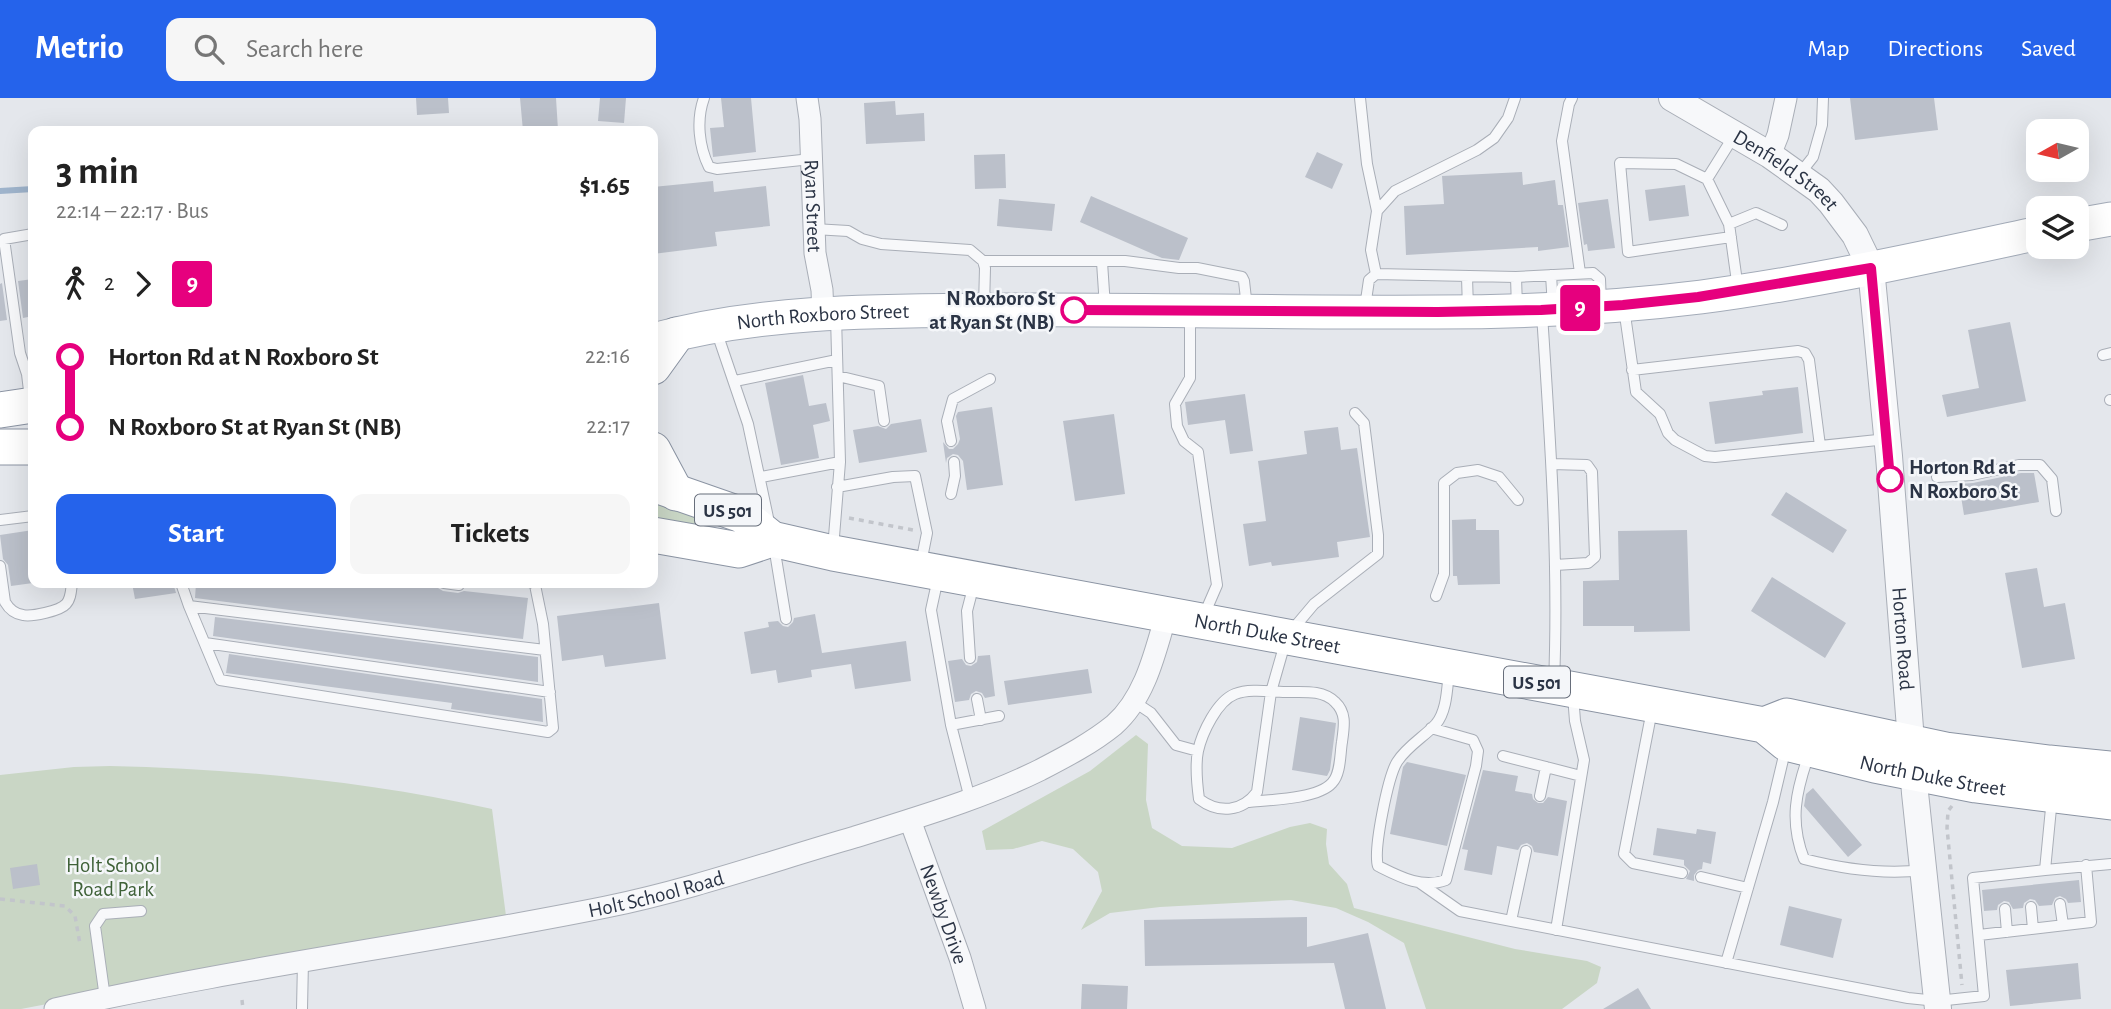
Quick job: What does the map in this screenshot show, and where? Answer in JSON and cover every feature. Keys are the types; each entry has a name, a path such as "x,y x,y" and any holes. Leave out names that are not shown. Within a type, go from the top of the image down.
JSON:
{"highway":[{"path":"0,447 28,447"},
{"path":"658,466 665,488"},
{"name":"North Duke Street","path":"665,488 742,515 772,539 833,553 1653,704 1787,739 1912,758 1980,755 2111,769"},
{"name":"US 501","path":"658,535 739,550 772,539"},
{"name":"North Duke Street","path":"1787,739 1787,716 1912,758 1964,783 2111,802"}],"main road":[{"path":"2089,223 2111,219"},
{"name":"North Roxboro Street","path":"664,337 714,327 829,314 984,310 1468,312 1612,306 1738,292 2026,236"}],"street":[{"name":"Ryan Street","path":"807,98 814,229 829,314"},
{"name":"Denfield Street","path":"1672,98 1770,155 1819,190 1844,218 1871,268"},
{"path":"1770,155 1778,135 1786,98"},
{"name":"Horton Road","path":"1871,268 1912,758 1937,1005"},
{"name":"Holt School Road","path":"62,1008 667,893 910,820 970,799 1016,782 1069,755 1113,726 1125,714 1142,686 1166,615"},
{"name":"Newby Drive","path":"910,820 960,958 975,1009"}],"lane":[{"path":"704,98 700,121 701,143 709,167 717,169 811,159"},
{"path":"1360,98 1367,164 1377,211 1371,250 1376,274"},
{"path":"1377,211 1395,191 1494,138 1507,118 1515,98"},
{"path":"1572,98 1562,141 1580,273"},
{"path":"1798,176 1813,157 1822,125 1823,98"},
{"path":"1707,179 1735,134"},
{"path":"1731,237 1628,252 1620,163 1676,164 1707,179 1729,224 1731,237 1738,292"},
{"path":"1729,224 1756,213 1782,225"},
{"path":"814,229 848,231 862,239 881,244 970,250 983,261 985,268 984,310"},
{"path":"22,407 27,373 20,353 4,239 28,235"},
{"path":"983,261 1146,263 1235,275 1242,277 1244,281 1247,311"},
{"path":"1102,262 1105,310"},
{"path":"1365,312 1369,280 1376,274 1517,277 1593,272 1600,279 1612,306 1632,370 1636,393 1660,414 1668,433 1675,440 1706,456 1715,457 1887,439"},
{"path":"1537,310 1551,275"},
{"path":"1467,277 1468,312"},
{"path":"1517,277 1537,310 1552,464 1557,608 1563,687 1575,721 1584,760 1556,930"},
{"path":"1190,310 1190,379 1175,404 1177,426 1184,441 1198,452 1217,585 1202,621"},
{"path":"829,314 837,360 840,462 833,553"},
{"path":"714,327 748,424 761,477 786,619"},
{"path":"1632,370 1798,351 1805,353 1810,360 1819,446"},
{"path":"735,381 837,360"},
{"path":"838,376 879,386 884,421"},
{"path":"951,441 947,421 953,399 990,379"},
{"path":"1249,802 1257,792 1271,692 1287,636 1314,604 1378,554 1364,423 1355,413"},
{"path":"761,477 840,462"},
{"path":"951,494 955,476 954,462"},
{"path":"1552,464 1587,465 1592,472 1595,557 1588,563 1555,565"},
{"path":"1937,477 1972,475 2019,465 2040,465 2052,479 2056,511"},
{"path":"1436,596 1444,574 1444,483 1457,473 1478,470 1499,477 1518,500"},
{"path":"837,486 915,475 927,533 931,610 951,726 970,799"},
{"path":"0,520 28,517"},
{"path":"0,566 5,602 15,613 24,616 60,609 67,603 71,588"},
{"path":"970,657 967,611 975,579"},
{"path":"183,588 220,680 548,732 553,727 550,692 536,588"},
{"path":"189,606 545,650"},
{"path":"205,643 550,692"},
{"path":"1449,666 1447,697 1438,722 1397,762 1381,817 1375,859 1378,866 1420,883 1460,911 1937,1005 1984,996 1973,878 2111,864"},
{"path":"1271,692 1317,693 1334,700 1342,711 1345,724 1337,772 1332,783 1307,795 1249,802 1233,808 1211,808 1199,799 1196,783 1198,751 1214,713 1222,702 1236,694 1271,692"},
{"path":"977,699 981,720"},
{"path":"1133,701 1151,713 1176,745 1198,751"},
{"path":"1653,704 1624,854 1633,863 1682,873"},
{"path":"951,726 999,716"},
{"path":"1420,883 1435,884 1446,880 1478,751 1473,740 1431,728"},
{"path":"1787,739 1796,839 1804,859 1836,867 1897,873 1923,870"},
{"path":"1726,963 1773,802 1787,739"},
{"path":"1503,756 1581,776"},
{"path":"1540,796 1546,766"},
{"path":"2045,870 2052,794"},
{"path":"1511,921 1526,851"},
{"path":"1979,936 2091,922 2086,865"},
{"path":"2057,869 2058,883"},
{"path":"2028,872 2029,885"},
{"path":"2002,875 2003,888"},
{"path":"1701,877 1748,888"},
{"path":"2060,904 2063,925"},
{"path":"2031,907 2034,929"},
{"path":"2005,909 2007,932"},
{"path":"105,998 95,926 103,914 141,911"},
{"path":"302,1009 303,961"}],"path":[{"path":"836,516 927,533"},
{"path":"0,899 65,906 75,916 83,956"},
{"path":"242,1000 243,1009"}],"green space":[{"path":"658,501 710,520 707,531 658,522"},
{"path":"1136,735 1148,744 1146,800 1152,828 1182,846 1232,848 1290,827 1310,823 1327,829 1329,864 1347,884 1354,908 1515,949 1587,961 1601,967 1597,983 1562,1009 1426,1009 1404,943 1368,922 1336,908 1291,900 1160,907 1110,913 1081,930 1102,891 1098,872 1073,849 1042,841 1013,849 986,850 982,831 1090,771"},
{"name":"Holt School Road Park","path":"110,766 302,778 397,791 492,809 506,916 21,1009 0,1009 0,775"}],"building":[{"path":"416,98 448,98 449,113 417,115"},
{"path":"520,98 556,98 558,126 523,126"},
{"path":"600,98 626,98 624,123 598,121"},
{"path":"721,98 751,98 756,152 713,157 710,128 724,127"},
{"path":"1850,98 1934,98 1938,130 1855,140"},
{"path":"895,101 896,115 924,113 925,141 866,144 864,103"},
{"path":"1317,152 1343,164 1332,189 1305,177"},
{"path":"1005,154 1006,188 975,189 974,155"},
{"path":"1522,172 1523,185 1555,180 1558,205 1563,205 1569,247 1538,251 1538,247 1406,255 1404,206 1444,204 1442,176"},
{"path":"713,181 714,192 766,186 770,226 715,232 717,246 658,253 658,186"},
{"path":"1685,185 1689,216 1649,221 1645,190"},
{"path":"1091,196 1188,238 1179,260 1162,258 1080,222"},
{"path":"999,199 1055,204 1052,231 997,226"},
{"path":"1608,199 1615,248 1588,251 1587,244 1584,245 1578,203"},
{"path":"28,280 28,317 23,318 18,281"},
{"path":"2,283 7,320 0,321 0,284"},
{"path":"2010,322 2026,401 1947,417 1942,395 1979,388 1968,330"},
{"path":"803,375 809,406 826,403 830,421 813,425 819,458 781,465 765,383"},
{"path":"1798,387 1803,433 1715,444 1709,402"},
{"path":"1245,394 1253,451 1230,454 1225,420 1188,425 1185,402"},
{"path":"992,407 1003,485 967,490 963,461 953,454 947,458 946,463 943,442 949,449 958,444 958,412"},
{"path":"1114,414 1125,494 1075,501 1063,421"},
{"path":"921,419 927,452 859,463 853,430 878,426 886,429 891,424"},
{"path":"1338,427 1341,450 1357,448 1370,537 1337,542 1339,557 1272,566 1271,562 1249,566 1243,524 1266,521 1258,461 1307,454 1304,431"},
{"path":"2034,473 2039,502 1964,515 1959,484"},
{"path":"1786,492 1847,530 1833,553 1771,515"},
{"path":"1476,519 1476,530 1499,530 1500,584 1458,585 1457,576 1453,576 1452,520"},
{"path":"1687,530 1690,631 1634,632 1634,626 1583,626 1583,581 1619,580 1618,531"},
{"path":"28,531 28,584 11,586 8,565 3,559 0,535"},
{"path":"2037,568 2044,607 2065,603 2075,659 2022,668 2005,573"},
{"path":"1772,577 1846,623 1825,658 1751,611"},
{"path":"133,588 174,588 176,593 135,599"},
{"path":"196,588 438,588 458,593 464,591 528,598 523,639 195,598"},
{"path":"659,603 666,659 605,667 603,655 562,661 557,616"},
{"path":"815,614 822,653 906,641 911,681 855,689 851,664 811,670 812,677 778,683 776,670 751,674 744,632 769,627 768,622 778,621 788,627 794,618"},
{"path":"215,617 538,657 538,682 213,636"},
{"path":"229,654 542,699 543,722 451,709 452,703 226,673"},
{"path":"990,655 995,696 985,698 982,693 976,691 971,694 969,700 955,702 948,661 962,659 966,665 971,666 977,662 978,656"},
{"path":"1088,669 1092,693 1008,705 1004,681"},
{"path":"1300,717 1336,723 1327,776 1292,770"},
{"path":"1407,762 1466,775 1447,846 1390,834 1403,767"},
{"path":"1483,770 1518,776 1515,791 1532,794 1538,803 1543,803 1548,797 1567,801 1558,856 1534,852 1532,846 1527,843 1521,845 1518,850 1497,846 1492,875 1464,870 1468,850 1462,849"},
{"path":"1813,788 1862,845 1848,857 1804,806 1806,794"},
{"path":"1657,828 1696,834 1697,829 1716,832 1711,864 1703,862 1702,869 1694,875 1694,881 1686,879 1690,871 1684,865 1684,860 1653,855"},
{"path":"37,864 40,885 13,889 10,868"},
{"path":"2079,880 2081,902 2068,903 2060,896 2055,898 2052,905 2039,906 2035,900 2030,899 2024,903 2023,908 2013,909 2009,902 2004,901 1998,905 1997,910 1984,911 1982,890"},
{"path":"1789,906 1842,919 1833,958 1780,945"},
{"path":"1307,917 1307,947 1368,933 1386,1009 1345,1009 1334,963 1145,966 1144,920"},
{"path":"2078,963 2081,999 2010,1006 2006,970"},
{"path":"1082,984 1128,986 1127,1009 1081,1009"},
{"path":"1638,988 1651,1009 1603,1009"}],"waterway":[{"path":"0,191 28,189"}],"bus line":[{"name":"9","path":"1074,310 1541,310 1623,305 1746,291 1871,268 1890,479"}],"place":[{"name":"N Roxboro St at Ryan St (NB)","path":"1074,310"},
{"name":"Horton Rd at N Roxboro St","path":"1890,479"}]}
